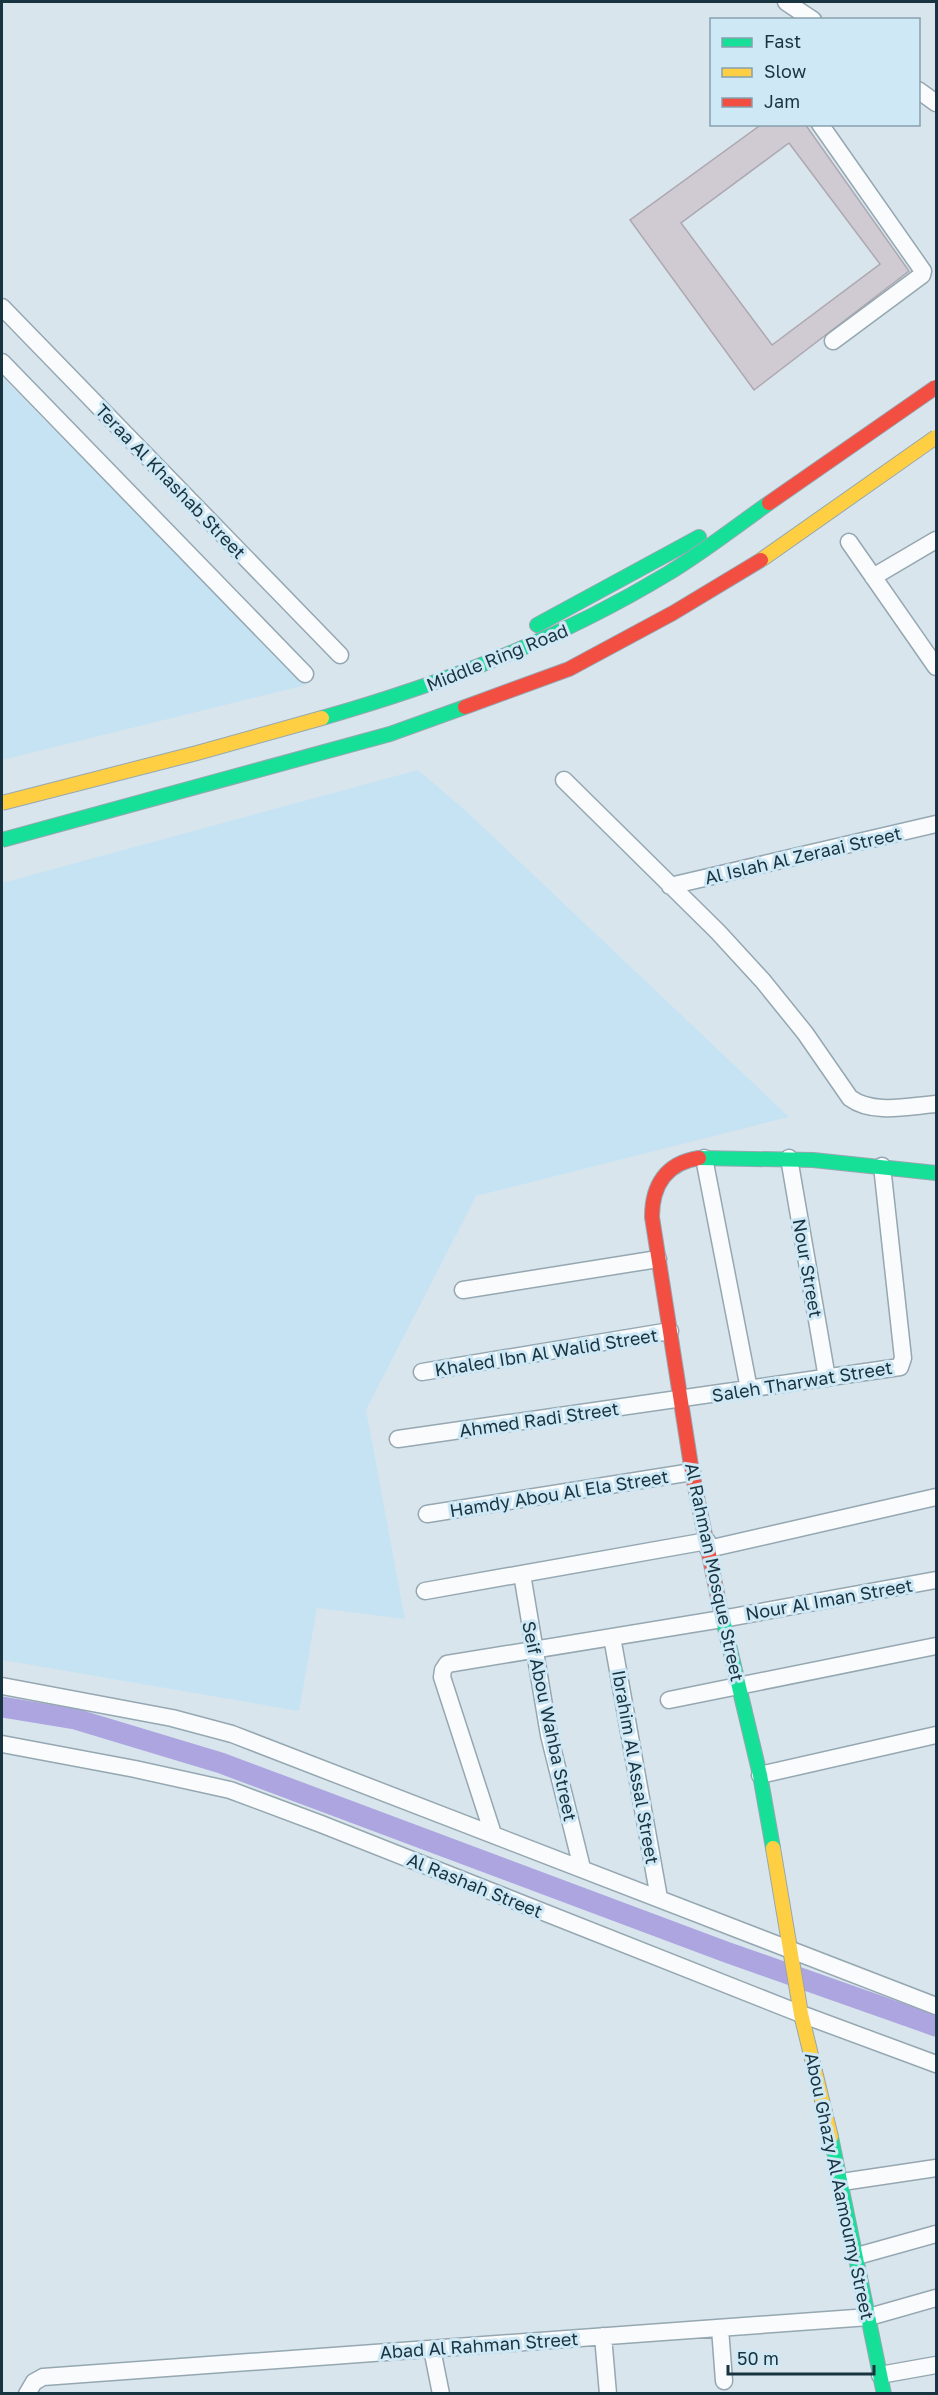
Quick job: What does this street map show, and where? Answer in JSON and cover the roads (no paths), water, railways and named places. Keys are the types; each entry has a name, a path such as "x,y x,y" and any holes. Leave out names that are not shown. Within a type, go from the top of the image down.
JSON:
{"main road":[{"path":"2,791 373,690 480,652 588,599 704,534 932,382"},
{"name":"Middle Ring Road","path":"2,803 211,751 388,699 533,645 624,599 669,573 932,382"},
{"name":"Middle Ring Road","path":"2,840 390,734 568,669 673,613 760,560 936,437"},
{"path":"676,627 795,554"},
{"path":"524,700 624,656 588,599"},
{"path":"704,1158 789,1158 936,1173"},
{"name":"Al Rahman Mosque Street","path":"704,1158 675,1165 664,1175 655,1187 651,1202 651,1217 692,1472 722,1619 760,1775 792,1950 801,2014"},
{"name":"Abou Ghazy Al Aamoumy Street","path":"801,2014 842,2182 884,2394"}],"street":[{"path":"786,2 810,18"},
{"path":"920,91 936,103"},
{"path":"821,126 923,271 922,275 833,341"},
{"name":"Teraa Al Khashab Street","path":"2,307 340,655"},
{"path":"2,362 305,674"},
{"path":"873,577 936,540"},
{"path":"849,542 873,577 931,647 936,667"},
{"path":"564,780 718,932 763,981 805,1034 850,1098 869,1108 936,1104"},
{"name":"Al Islah Al Zeraai Street","path":"670,886 936,824"},
{"path":"704,1158 749,1389"},
{"name":"Nour Street","path":"789,1158 826,1378"},
{"name":"Saleh Tharwat Street","path":"681,1399 897,1368 903,1362 882,1166"},
{"path":"463,1290 658,1259"},
{"name":"Khaled Ibn Al Walid Street","path":"422,1372 670,1331"},
{"name":"Ahmed Radi Street","path":"398,1439 681,1399"},
{"name":"Hamdy Abou Al Ela Street","path":"427,1514 692,1472"},
{"path":"424,1592 707,1545 936,1497"},
{"name":"Seif Abou Wahba Street","path":"522,1574 549,1735 582,1868"},
{"name":"Nour Al Iman Street","path":"493,1834 442,1673 451,1663 722,1619 936,1580"},
{"name":"Ibrahim Al Assal Street","path":"612,1637 659,1898"},
{"path":"669,1700 936,1646"},
{"path":"2,1686 172,1718 232,1734 936,2006"},
{"path":"760,1775 936,1735"},
{"name":"Al Rashah Street","path":"2,1744 230,1790 801,2014 936,2064"},
{"path":"842,2182 936,2168"},
{"path":"857,2256 936,2234"},
{"name":"Abad Al Rahman Street","path":"27,2394 34,2382 43,2377 869,2317 936,2298"},
{"path":"720,2328 724,2381"},
{"path":"603,2336 608,2394"},
{"path":"432,2349 441,2394"},
{"path":"880,2375 936,2364"}],"waterway":[{"path":"2,1707 75,1719 221,1763 726,1952 936,2026"}]}
